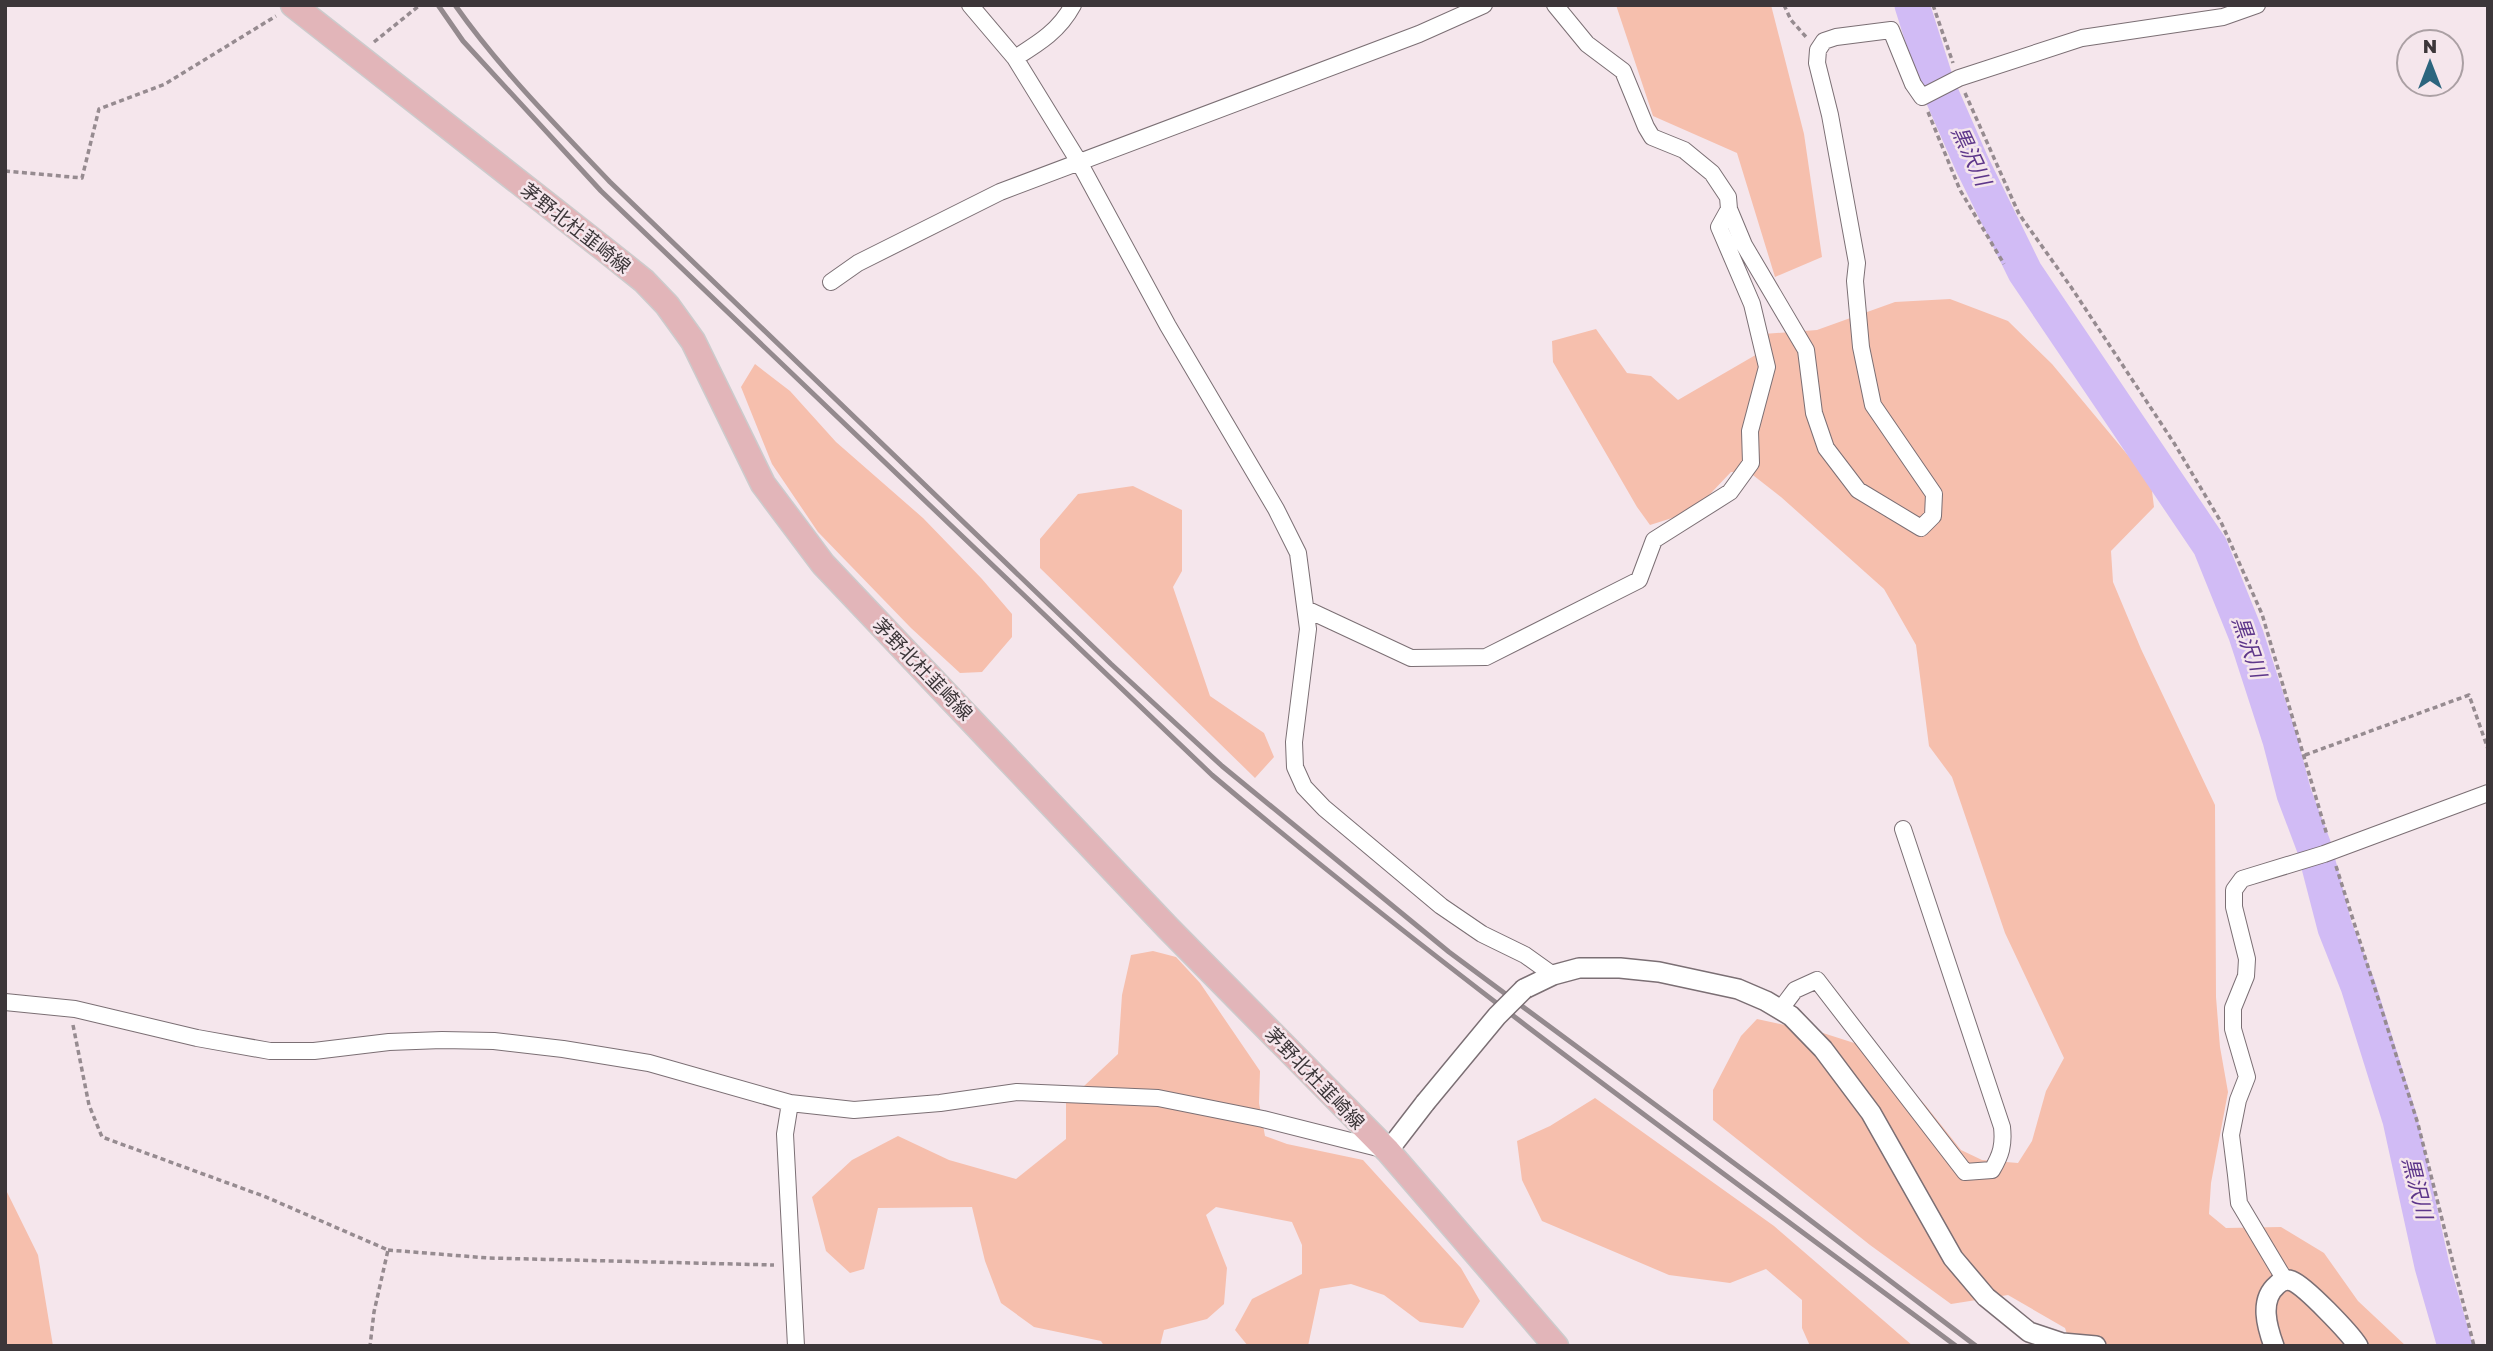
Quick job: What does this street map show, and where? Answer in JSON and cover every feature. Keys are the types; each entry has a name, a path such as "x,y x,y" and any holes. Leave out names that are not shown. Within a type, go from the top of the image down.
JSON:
{"main road":[{"name":"茅野北杜韮崎線","path":"293,5 644,281 692,341 763,484 823,564 1168,928 1388,1151 1556,1346"}],"street":[{"path":"970,5 1015,58 1079,162 1168,326 1276,509 1298,552 1308,629 1294,742 1295,767 1304,787 1324,808 1441,906 1482,934 1525,955 1553,975"},
{"path":"1015,58 1050,37 1073,5"},
{"path":"831,282 858,263 933,223 1000,192 1419,34 1484,5"},
{"path":"1555,5 1587,44 1623,71 1652,137 1684,150 1712,173 1728,197 1729,209 1744,245 1806,350 1814,413 1826,447 1858,490 1921,528 1933,516 1934,494 1873,405 1861,347 1855,281 1857,263 1830,115 1816,63 1818,50 1824,41 1836,37 1891,30 1913,84 1926,94 1955,79 2082,38 2223,17 2258,5"},
{"path":"1306,609 1411,658 1486,657 1639,580 1654,540 1730,492 1751,463 1750,431 1767,367 1752,304 1719,227 1729,209"},
{"path":"2285,1280 2239,1203 2231,1135 2238,1100 2247,1077 2233,1029 2233,1008 2246,976 2247,959 2234,907 2234,890 2242,879 2328,853 2488,793"},
{"path":"1780,1010 1795,990 1817,981 1965,1172 1992,1170 2001,1156 2004,1141 2002,1127 1903,829"},
{"path":"5,1002 75,1009 197,1038 270,1051 314,1051 389,1042 442,1040 494,1041 563,1049 649,1063 790,1103 853,1110 940,1103 1017,1091 1158,1098 1263,1119 1388,1151 1497,1016 1524,989 1553,975 1579,968 1659,972 1738,989 1791,1016 1823,1049 1871,1113 1953,1258 1986,1297 2029,1332 2062,1343 2096,1346"},
{"path":"790,1103 785,1134 796,1346"},
{"path":"2274,1346 2267,1326 2266,1309 2269,1293 2279,1282 2285,1280 2293,1281 2307,1293 2358,1346"}],"path":[{"path":"5,171 82,178 99,108 165,83 293,5"},
{"path":"356,56 420,5"},
{"path":"1784,5 1791,20 1818,50"},
{"path":"1933,5 1955,79 2019,214 2071,287 2174,443 2221,522 2262,614 2305,755 2328,853 2418,1124 2474,1346"},
{"path":"1926,94 1960,190 2004,264"},
{"path":"2305,755 2469,695 2488,749"},
{"path":"75,1009 72,1030 89,1105 102,1137 266,1197 388,1250 488,1258 791,1265"},
{"path":"370,1346 374,1312 388,1250"}],"shaded area":[{"path":"1616,5 1771,5 1804,134 1822,257 1775,277 1737,153 1653,116"},
{"path":"1950,299 2008,321 2052,364 2151,483 2154,507 2111,551 2113,582 2141,649 2215,805 2216,997 2220,1047 2228,1092 2211,1183 2209,1214 2226,1228 2281,1227 2324,1253 2358,1301 2406,1346 2071,1346 2065,1328 2008,1295 1951,1304 1870,1245 1713,1120 1713,1090 1741,1036 1757,1019 1823,1033 1876,1050 1961,1150 1982,1160 2018,1163 2032,1141 2046,1091 2064,1058 2005,933 1952,777 1929,746 1916,645 1884,589 1749,472 1731,472 1694,511 1650,525 1553,362 1552,341 1596,329 1627,373 1651,376 1678,400 1759,353 1763,334 1817,330 1895,302"},
{"path":"755,364 790,391 836,442 923,518 1012,614 1012,637 982,672 960,673 911,628 818,532 772,464 741,387"},
{"path":"1133,486 1182,510 1182,571 1173,587 1210,696 1264,733 1274,757 1255,778 1040,568 1040,539 1078,494"},
{"path":"1153,951 1176,957 1200,983 1260,1071 1259,1103 1265,1136 1287,1144 1363,1160 1461,1268 1480,1301 1463,1328 1420,1322 1384,1295 1351,1284 1320,1289 1308,1346 1248,1346 1235,1330 1252,1299 1302,1274 1302,1245 1292,1222 1216,1207 1206,1215 1227,1268 1224,1304 1207,1319 1164,1330 1160,1346 1104,1346 1101,1341 1034,1327 1001,1303 985,1261 972,1207 878,1208 864,1269 850,1273 826,1251 812,1197 852,1160 898,1136 949,1160 1016,1179 1066,1139 1066,1103 1118,1054 1122,995 1131,955"},
{"path":"1595,1098 1774,1226 1913,1346 1810,1346 1802,1328 1802,1300 1766,1269 1730,1283 1669,1275 1542,1221 1522,1180 1517,1141 1550,1126"},
{"path":"5,1188 38,1255 53,1346 5,1346"}],"waterway":[{"name":"黒沢川","path":"1912,5 1937,84 1972,164 2025,272 2210,546 2246,635 2280,740 2294,794 2314,847 2335,928 2358,986 2400,1120 2432,1266 2455,1346"}],"railway":[{"path":"438,5 463,41 601,191 1212,775 1302,850 1486,995 1956,1346"},
{"path":"455,5 510,74 610,182 1111,664 1222,766 1449,952 1976,1346"}]}
